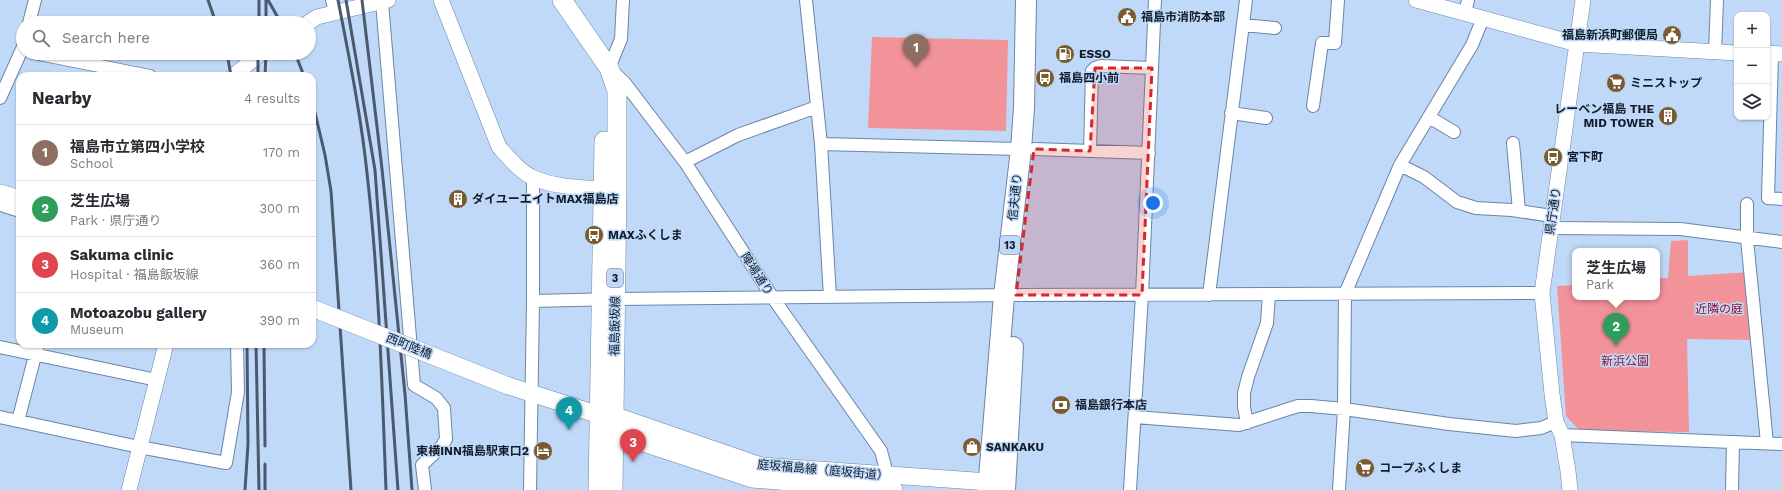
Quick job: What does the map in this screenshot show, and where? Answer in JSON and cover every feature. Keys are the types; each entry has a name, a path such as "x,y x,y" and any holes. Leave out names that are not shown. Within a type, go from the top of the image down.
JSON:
{"highway":[{"name":"信夫通り","path":"1026,0 1024,108 1027,149"},
{"name":"信夫通り","path":"997,488 1010,295 1027,149 1037,109 1040,0"}],"main road":[{"path":"562,0 609,68"},
{"name":"3","path":"609,68 605,101 610,189 608,299 609,421 613,490"},
{"path":"2,200 16,198"},
{"name":"西町陸橋","path":"316,310 506,385"},
{"name":"庭坂福島線（庭坂街道）","path":"506,385 609,421 761,466 888,486"},
{"name":"3","path":"598,490 609,421"},
{"name":"庭坂福島線（庭坂街道）","path":"609,421 754,484 997,488"}],"street":[{"path":"31,16 35,0"},
{"path":"442,0 499,147 515,165 533,178 567,187 610,189"},
{"path":"609,68 621,39 623,0"},
{"path":"806,0 821,144 830,297"},
{"path":"1130,490 1136,417 1155,0"},
{"path":"1209,295 1246,0"},
{"path":"1313,106 1322,43 1335,43 1338,0"},
{"path":"1416,0 1467,6 1483,18 1577,44 1734,53"},
{"name":"県庁通り","path":"1570,490 1552,394 1542,293 1584,0"},
{"path":"1715,52 1717,0"},
{"path":"316,18 334,6 385,1 414,385 436,398 444,408 446,439 442,446 422,465 425,490"},
{"path":"1339,490 1344,409 1345,294 1400,165 1472,45 1483,18"},
{"path":"1243,25 1276,28"},
{"path":"1774,54 1776,116 1768,198 1782,199"},
{"path":"0,98 18,60"},
{"path":"69,60 130,72"},
{"path":"238,72 252,60"},
{"path":"1090,151 1092,71 1101,66 1152,68"},
{"name":"陣場通り","path":"609,68 624,82 684,162 773,298 881,451 888,486"},
{"path":"684,162 738,135 817,108"},
{"path":"1231,113 1266,118"},
{"path":"1429,117 1454,132"},
{"path":"1513,143 1519,211"},
{"path":"821,144 1148,152"},
{"path":"1400,165 1424,177 1457,202 1476,208 1519,211 1552,222 1680,229 1747,239 1782,242"},
{"path":"530,490 533,178"},
{"path":"2,200 16,209"},
{"path":"1747,204 1747,239 1767,443"},
{"path":"533,301 1010,295 1542,293"},
{"path":"1247,423 1244,407 1244,393 1267,322 1269,294"},
{"path":"0,347 16,348"},
{"path":"18,348 36,349 157,380"},
{"path":"129,490 165,348"},
{"path":"0,416 139,448 226,463 238,392 237,348"},
{"path":"18,421 36,349"},
{"path":"1136,417 1239,425 1298,406 1344,409 1449,424 1516,431 1541,428 1559,428 1733,442 1782,444"},
{"path":"1732,490 1733,442"}],"highlighted area":[{"path":"1095,68 1152,68 1142,295 1016,295 1034,149 1090,151"}],"green space":[{"path":"872,37 1008,40 1006,131 868,128"},
{"name":"新浜公園","path":"1688,240 1688,276 1751,272 1757,340 1687,339 1689,432 1580,431 1566,416 1557,286 1572,285 1572,300 1660,300 1660,278 1668,278 1671,241"}],"railway":[{"path":"208,0 214,16"},
{"path":"259,0 259,16"},
{"path":"266,0 266,16"},
{"path":"268,0 277,16"},
{"path":"338,0 361,130 371,212 380,331 386,490"},
{"path":"346,0 375,170 398,490"},
{"path":"362,0 382,169 405,394 412,490"},
{"path":"228,60 230,72"},
{"path":"258,60 258,72"},
{"path":"265,72 266,60"},
{"path":"298,60 302,72"},
{"path":"316,117 325,155 331,191 351,490"},
{"path":"245,490 248,444 247,348"},
{"path":"256,348 259,490"},
{"path":"264,348 265,446"},
{"path":"265,464 265,490"}],"place":[{"name":"福島市消防本部","path":"1127,17"},
{"name":"福島新浜町郵便局","path":"1672,35"},
{"name":"ESSO","path":"1065,54"},
{"name":"福島市立第四小学校","path":"916,67"},
{"name":"福島四小前","path":"1045,78"},
{"name":"ミニストップ","path":"1616,83"},
{"name":"レーベン福島 THE MID TOWER","path":"1668,116"},
{"name":"宮下町","path":"1553,157"},
{"name":"ダイユーエイトMAX福島店","path":"458,199"},
{"name":"MAXふくしま","path":"594,235"},
{"name":"芝生広場","path":"1616,346"},
{"name":"福島銀行本店","path":"1061,405"},
{"name":"Motoazobu gallery","path":"569,430"},
{"name":"SANKAKU","path":"972,447"},
{"name":"東横INN福島駅東口2","path":"543,451"},
{"name":"Sakuma clinic","path":"633,462"},
{"name":"コープふくしま","path":"1365,468"}],"park label":[{"name":"近隣の庭","path":"1719,309"}]}
